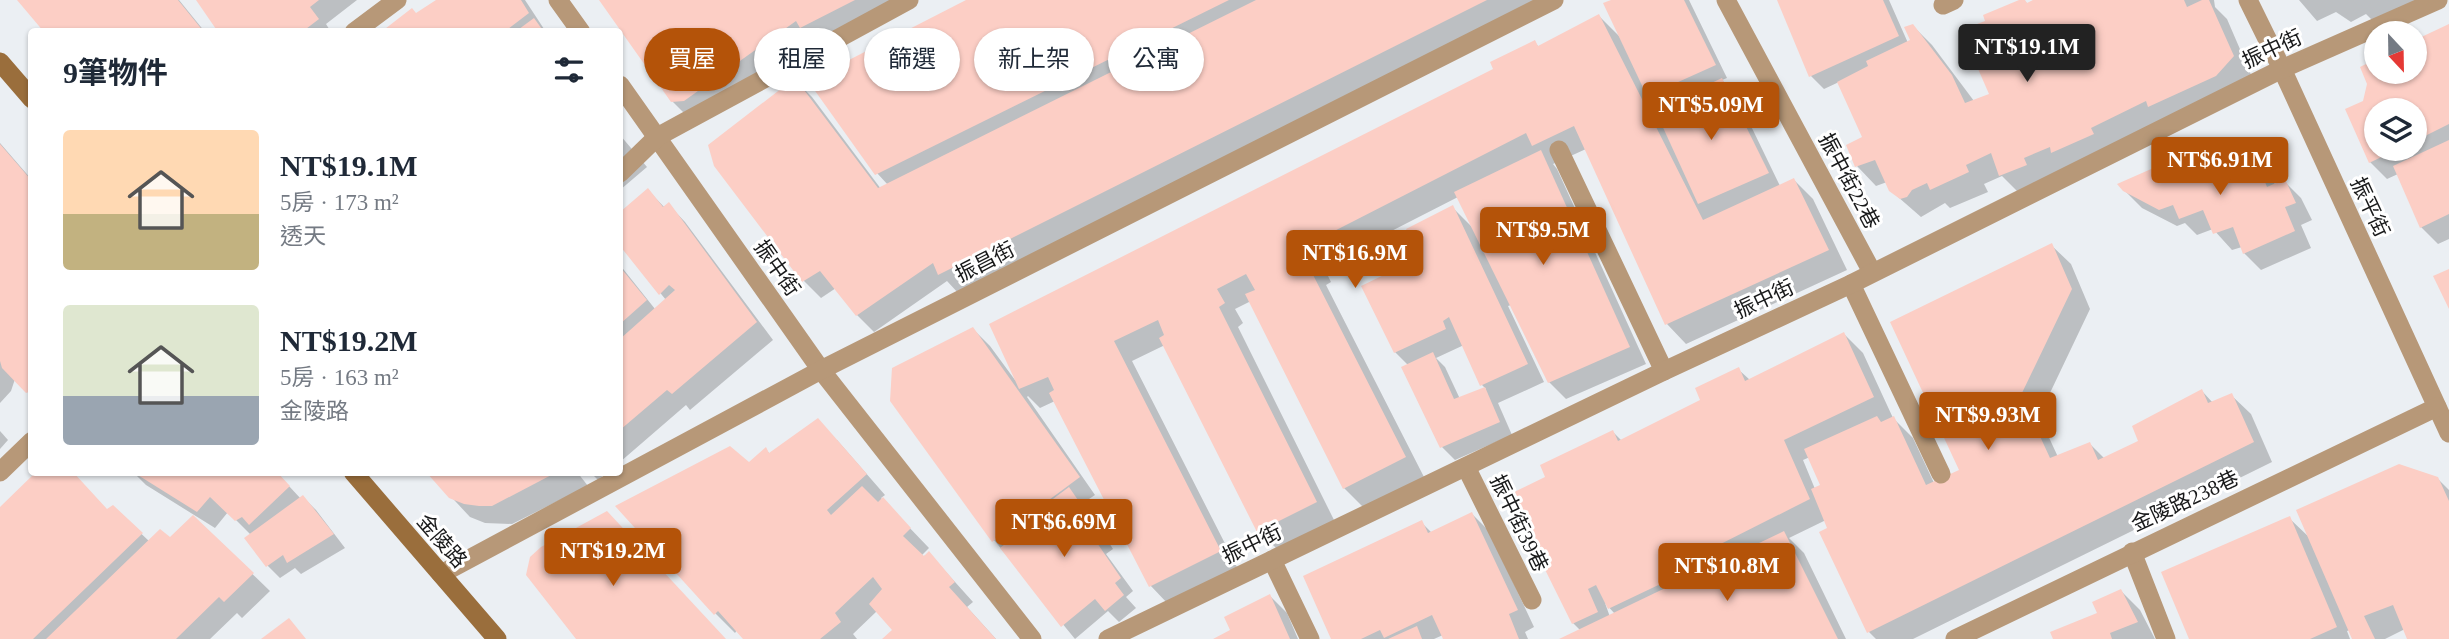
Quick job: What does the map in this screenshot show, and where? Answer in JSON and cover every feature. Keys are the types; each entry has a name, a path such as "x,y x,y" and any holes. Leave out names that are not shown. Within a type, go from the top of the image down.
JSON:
{"main road":[{"path":"0,62 28,94"},
{"name":"金陵路","path":"356,476 497,639"}],"lane":[{"path":"359,28 397,0"},
{"path":"558,0 578,28"},
{"path":"623,170 657,137 909,0"},
{"name":"振昌街","path":"441,574 821,370 1554,0"},
{"name":"振中街22巷","path":"1726,0 1872,272"},
{"name":"振平街","path":"2248,0 2449,433"},
{"name":"振中街","path":"1108,639 1664,371 1851,284 2282,69 2438,0"},
{"name":"振中街","path":"623,89 821,370 1032,639"},
{"path":"1559,150 1664,371"},
{"path":"1851,284 1941,474"},
{"name":"金陵路238巷","path":"1955,639 2437,407"},
{"path":"0,472 28,445"},
{"name":"振中街39巷","path":"1466,467 1532,600"},
{"path":"2132,552 2166,639"},
{"path":"1272,559 1310,639"}],"building":[{"path":"17,0 178,0 201,28 41,28"},
{"path":"196,0 319,0 310,7 319,19 307,28 215,28"},
{"path":"436,0 521,0 529,13 509,28 386,28 412,8 416,13"},
{"path":"599,0 855,0 800,28 796,21 786,28 754,28 754,51 740,61 740,28 644,28 644,64 623,34 623,28 619,28"},
{"path":"966,0 1229,0 1172,28 1108,28 1108,60 1094,67 1094,28 974,28 974,91 1045,91 875,175 815,91 850,91 850,59 864,52 864,91 960,91 960,28 911,28"},
{"path":"1256,0 1487,0 938,275 933,263 856,316 820,271 802,282 714,166 708,145 778,91 805,91 878,188 1073,91 1094,91 1094,81 1108,74 1108,91 1204,91 1204,28 1200,28"},
{"path":"1611,0 1684,0 1716,65 1647,96 1603,3"},
{"path":"1777,0 1883,0 1899,36 1809,77"},
{"path":"2025,0 2027,3 2033,0 2184,0 2187,7 2202,0 2209,0 2234,56 2216,76 2148,107 2146,101 2091,128 2094,134 2051,153 2050,147 2024,158 2027,165 1999,176 1991,153 1966,165 1969,172 1930,190 1927,183 1900,199 1889,191 1875,160 1855,167 1846,145 1862,137 1837,82 1868,66 1866,61 1910,40 1904,27 1913,24 1952,75 1965,103 1989,94 1961,30 1985,21 1983,15"},
{"path":"1599,14 1703,220 1794,178 1829,250 1665,325 1574,126 1532,146 1526,133 1305,246 1313,262 1308,265 1406,457 1343,489 1245,294 1255,290 1246,274 1217,289 1225,303 1219,307 1317,502 1257,532 1159,338 1164,335 1158,320 1114,341 1221,551 1149,587 1049,393 1054,390 1048,377 1019,389 989,324 1493,69 1490,62 1535,40 1538,46"},
{"path":"534,18 541,28 520,28"},
{"path":"2449,24 2449,124 2427,135 2427,98 2364,98 2364,152 2345,109 2363,101 2367,84 2427,84 2427,34"},
{"path":"1722,78 1769,173 1698,204 1655,110"},
{"path":"663,91 698,91 684,101 671,102"},
{"path":"2449,140 2449,214 2420,228 2393,166 2404,161 2427,161 2427,150"},
{"path":"0,144 28,176 28,392 2,368"},
{"path":"1541,150 1630,347 1548,383 1454,192"},
{"path":"2238,151 2255,157 2267,187 2285,179 2296,203 2285,207 2295,231 2243,254 2233,227 2213,234 2203,210 2179,219 2173,205 2159,210 2123,191 2117,184 2183,155 2190,171"},
{"path":"648,188 663,207 669,202 757,322 672,394 667,390 623,427 623,336 675,290 669,285 659,295 623,250 623,209"},
{"path":"1453,205 1528,364 1480,386 1449,317 1443,321 1446,329 1394,353 1361,286 1419,258 1406,229"},
{"path":"2052,243 2072,289 2021,395 2050,458 2090,442 2098,460 2138,441 2132,426 2202,389 2208,403 2232,393 2254,442 1867,633 1819,532 1827,528 1811,489 1820,485 1804,449 1877,416 1881,422 1894,416 1926,485 1959,470 1890,322"},
{"path":"2449,269 2449,309 2433,276"},
{"path":"623,271 647,300 623,321"},
{"path":"973,327 1080,477 992,542 890,401 892,368"},
{"path":"1844,332 1874,397 1784,440 1810,499 1689,560 1692,569 1608,609 1596,585 1588,589 1598,612 1572,624 1508,495 1545,477 1540,465 1613,430 1618,441 1700,400 1695,388 1739,367 1745,381"},
{"path":"1433,352 1454,399 1485,387 1500,422 1440,448 1401,367"},
{"path":"818,418 867,474 827,510 831,515 862,486 878,502 883,497 911,528 903,536 924,556 929,551 955,582 949,587 996,639 882,639 892,630 869,604 882,589 873,577 835,613 841,622 820,639 743,639 718,611 714,615 615,506 730,446 749,462 766,447 769,453"},
{"path":"2399,464 2438,477 2449,501 2449,639 2407,639 2393,605 2364,616 2375,639 2352,639 2296,510"},
{"path":"32,476 77,476 107,509 113,505 143,533 33,639 0,639 0,507"},
{"path":"139,476 281,476 290,486 249,525 242,517 235,521 210,497 197,512"},
{"path":"430,476 549,476 492,506 464,504 449,498"},
{"path":"1069,487 1102,535 1095,540 1121,578 1115,583 1124,595 1105,611 1095,599 1061,627 1000,548 1022,531 1018,525"},
{"path":"303,495 334,534 287,563 283,555 266,567 244,538"},
{"path":"607,511 726,639 576,639 526,575 530,557 541,547"},
{"path":"1472,512 1518,610 1509,614 1519,639 1443,639 1432,615 1384,638 1380,630 1361,639 1331,639 1303,576 1422,520 1428,533"},
{"path":"193,515 254,573 224,602 219,597 176,639 46,639 160,529 170,537"},
{"path":"2290,516 2337,627 2310,639 2189,639 2161,572"},
{"path":"1784,531 1838,639 1559,639"},
{"path":"2121,589 2138,622 2110,633 2112,639 2053,639 2050,632 2097,613 2092,602"},
{"path":"1270,594 1290,639 1213,639 1230,630 1224,617"},
{"path":"289,618 306,639 261,639"},
{"path":"1417,626 1422,639 1388,639"}]}
